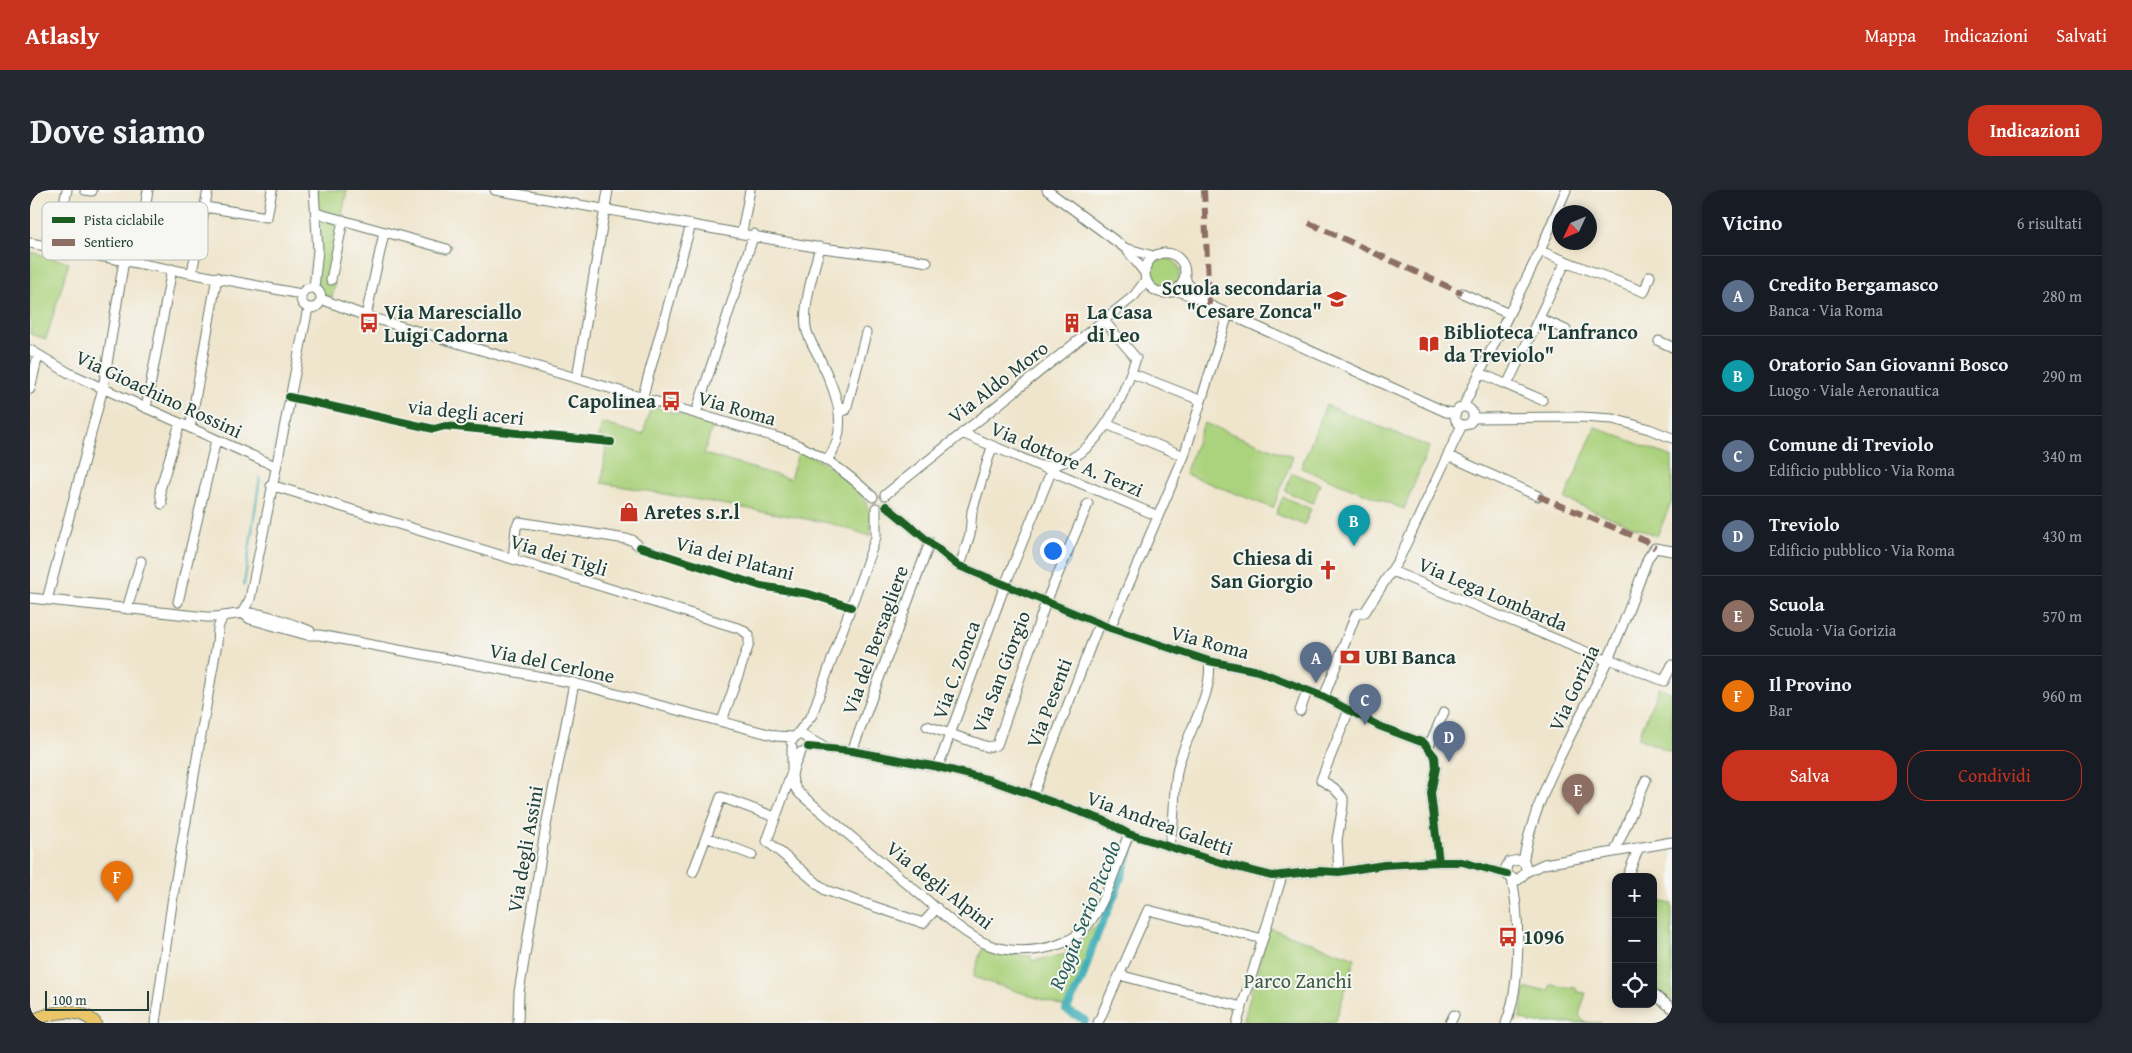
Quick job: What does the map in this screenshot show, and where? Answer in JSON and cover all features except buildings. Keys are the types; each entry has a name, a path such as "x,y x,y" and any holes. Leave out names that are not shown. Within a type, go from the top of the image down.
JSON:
{"highway":[{"path":"49,1023 63,1013"},
{"path":"30,1022 45,1014 80,1013 95,1023"}],"street":[{"path":"208,208 267,217 272,190"},
{"path":"314,190 318,250 314,288"},
{"path":"495,190 820,247 889,254 927,262"},
{"path":"321,299 366,316 577,378 608,190"},
{"path":"742,232 750,190"},
{"path":"1047,190 1125,248 1154,290 1165,293 1176,290 1180,287 1185,276"},
{"path":"1566,190 1540,251 1480,373 1459,410 1456,420 1462,425 1468,424 1473,418 1581,417 1613,419 1649,429 1672,438"},
{"path":"316,213 447,249"},
{"path":"332,280 343,220"},
{"path":"642,398 691,224"},
{"path":"366,316 384,233"},
{"path":"696,413 754,234"},
{"path":"820,247 811,281 806,325 832,386 838,406 840,423 838,443 828,459"},
{"path":"1125,248 1153,256 1166,253 1178,258 1185,269 1187,283 1203,301"},
{"path":"1540,251 1644,292 1650,276"},
{"path":"1145,276 1149,261 1153,256"},
{"path":"47,600 103,388 124,260 301,294"},
{"path":"192,272 194,260"},
{"path":"1507,385 1566,261"},
{"path":"146,408 172,269"},
{"name":"Via Aldo Moro","path":"885,495 1134,296 1145,276"},
{"path":"190,428 217,277"},
{"path":"308,288 314,288 319,292 321,299 315,307 308,308 301,302 301,294 308,288"},
{"name":"Via Aldo Moro","path":"1134,296 1154,290"},
{"path":"1176,290 1446,412 1471,410 1473,418"},
{"path":"1462,293 1509,314"},
{"path":"30,598 222,618 242,613 248,605 308,308"},
{"path":"1110,628 1184,456 1228,314"},
{"path":"1539,318 1566,330"},
{"path":"1038,466 1053,466 1070,459 1096,438 1106,424 1131,373 1136,358 1104,321"},
{"path":"838,406 841,411 846,410 866,333"},
{"path":"1659,342 1672,347"},
{"path":"30,389 34,353"},
{"name":"Via Gioachino Rossini","path":"34,353 103,388 275,466"},
{"path":"1131,373 1200,400"},
{"path":"1480,373 1542,400"},
{"name":"Via Roma","path":"577,378 789,441 828,459 846,472 873,497"},
{"path":"162,504 160,490 180,423"},
{"path":"1106,424 1184,456"},
{"path":"1324,697 1356,614 1365,612 1392,571 1449,456 1462,425"},
{"name":"Via dottore A. Terzi","path":"962,433 1158,516"},
{"path":"178,602 216,440"},
{"path":"960,566 966,552 972,511 992,447"},
{"path":"1449,456 1538,496"},
{"name":"Via C. Zonca","path":"938,767 1005,585 1051,472"},
{"name":"Via dei Tigli","path":"271,485 741,629 749,635 749,644 722,721"},
{"path":"798,743 812,715 876,536 881,507 888,499 885,495 879,493 873,497 873,504 881,507"},
{"path":"1046,602 1088,504"},
{"name":"Via Roma","path":"881,507 960,566 1110,628 1209,660 1258,671 1324,697 1379,726 1424,743 1428,748"},
{"path":"513,559 516,528 519,522 632,540 640,547"},
{"name":"Via del Bersagliere","path":"852,750 930,542"},
{"name":"Via Gorizia","path":"1506,1023 1510,1013 1515,978 1517,869 1546,788 1608,660 1648,558 1655,548 1672,551"},
{"path":"127,609 141,561"},
{"name":"Via Lega Lombarda","path":"1392,571 1608,660 1664,681 1672,665"},
{"name":"Via San Giorgio","path":"927,726 988,747 996,745 1046,602"},
{"name":"Via del Cerlone","path":"242,613 253,613 281,621 318,635 574,683 722,721 798,743"},
{"path":"155,1023 174,896 218,643 217,634 222,618"},
{"name":"Via Pesenti","path":"1033,795 1099,624"},
{"path":"1168,846 1172,833 1173,802 1179,765 1208,681 1209,660"},
{"name":"Via degli Assini","path":"518,1023 519,992 546,826 574,683"},
{"path":"1300,712 1308,691"},
{"path":"1339,872 1337,840 1344,805 1342,798 1334,788 1320,780 1349,710"},
{"path":"1439,862 1431,794 1436,768 1435,757 1428,748 1444,712"},
{"name":"Via Andrea Galetti","path":"798,743 852,750 938,767 990,780 1103,820 1129,834 1254,873 1282,876 1318,871 1339,872 1384,864 1439,862 1462,862 1517,869 1672,842"},
{"name":"Via degli Alpini","path":"798,743 792,772 793,786 799,793 937,908 971,935 990,945 1023,950 1052,946 1075,936 1085,928 1096,914 1129,834"},
{"path":"792,772 767,841 825,890 923,923 937,908"},
{"path":"1615,852 1646,780"},
{"path":"693,872 721,797 775,817"},
{"path":"706,837 752,855"},
{"path":"1629,873 1639,847"},
{"path":"1237,1023 1282,876"},
{"path":"1098,1023 1148,910 1263,939"},
{"path":"1119,975 1242,1007"},
{"path":"1657,997 1672,1008"}],"green space":[{"path":"316,190 347,190 329,281 335,283 332,298 322,291 317,279"},
{"path":"32,252 42,255 42,260 59,260 69,263 46,339 30,334 30,260"},
{"path":"1165,258 1171,259 1179,267 1179,279 1171,287 1165,288 1159,287 1151,279 1150,273 1151,267 1159,259"},
{"path":"1326,405 1429,447 1404,509 1301,468"},
{"path":"651,406 713,424 704,454 790,479 799,450 825,464 850,483 860,494 867,506 871,520 870,536 829,523 602,483 606,445 598,442 602,423 643,435"},
{"path":"1204,423 1293,457 1273,508 1185,474"},
{"path":"1595,427 1672,457 1672,501 1657,536 1565,499"},
{"path":"1292,473 1320,484 1313,503 1285,491"},
{"path":"1283,497 1311,509 1304,525 1276,514"},
{"path":"1659,687 1672,693 1672,752 1638,738"},
{"path":"1657,901 1672,904 1672,1005 1657,995"},
{"path":"1096,925 1098,927 1080,978 1065,1007 973,977 982,948 1005,954 1031,956 1032,961 1067,954 1065,948 1076,944"},
{"name":"Parco Zanchi","path":"1269,928 1355,958 1335,1023 1243,1023"},
{"path":"1550,985 1576,988 1577,992 1586,993 1579,1015 1584,1022 1601,1023 1531,1023 1520,1018 1525,989 1549,990"}],"waterway":[{"path":"244,585 260,477"},
{"name":"Roggia Serio Piccolo","path":"1084,1023 1085,1020 1066,1010 1082,980 1093,945 1117,889 1134,838"}],"marked path":[{"path":"1204,190 1209,305"},
{"path":"1309,223 1462,293"},
{"path":"1538,496 1646,541 1655,548"}],"cycle path":[{"name":"via degli aceri","path":"289,397 434,429 445,426 611,442"},
{"path":"886,506 957,565 1110,628 1209,661 1258,671 1324,697 1379,726 1424,743 1435,757 1436,768 1431,793 1439,862"},
{"name":"Via dei Platani","path":"640,547 761,586 809,594 851,607"},
{"path":"808,747 852,751 938,767 990,780 1103,820 1129,834 1221,863 1272,876 1318,871 1339,872 1384,865 1439,862 1462,862 1507,874"}],"place":[{"name":"Scuola secondaria \"Cesare Zonca\"","path":"1337,299"},
{"name":"Via Maresciallo Luigi Cadorna","path":"369,323"},
{"name":"La Casa di Leo","path":"1072,323"},
{"name":"Biblioteca \"Lanfranco da Treviolo\"","path":"1429,344"},
{"name":"Capolinea","path":"671,401"},
{"name":"Aretes s.r.l","path":"629,512"},
{"name":"Oratorio San Giovanni Bosco","path":"1354,546"},
{"name":"Chiesa di San Giorgio","path":"1328,570"},
{"name":"UBI Banca","path":"1350,657"},
{"name":"Credito Bergamasco","path":"1316,683"},
{"name":"Comune di Treviolo","path":"1365,725"},
{"name":"Treviolo","path":"1449,762"},
{"name":"Scuola","path":"1578,815"},
{"name":"Il Provino","path":"117,902"},
{"name":"1096","path":"1508,937"}]}
